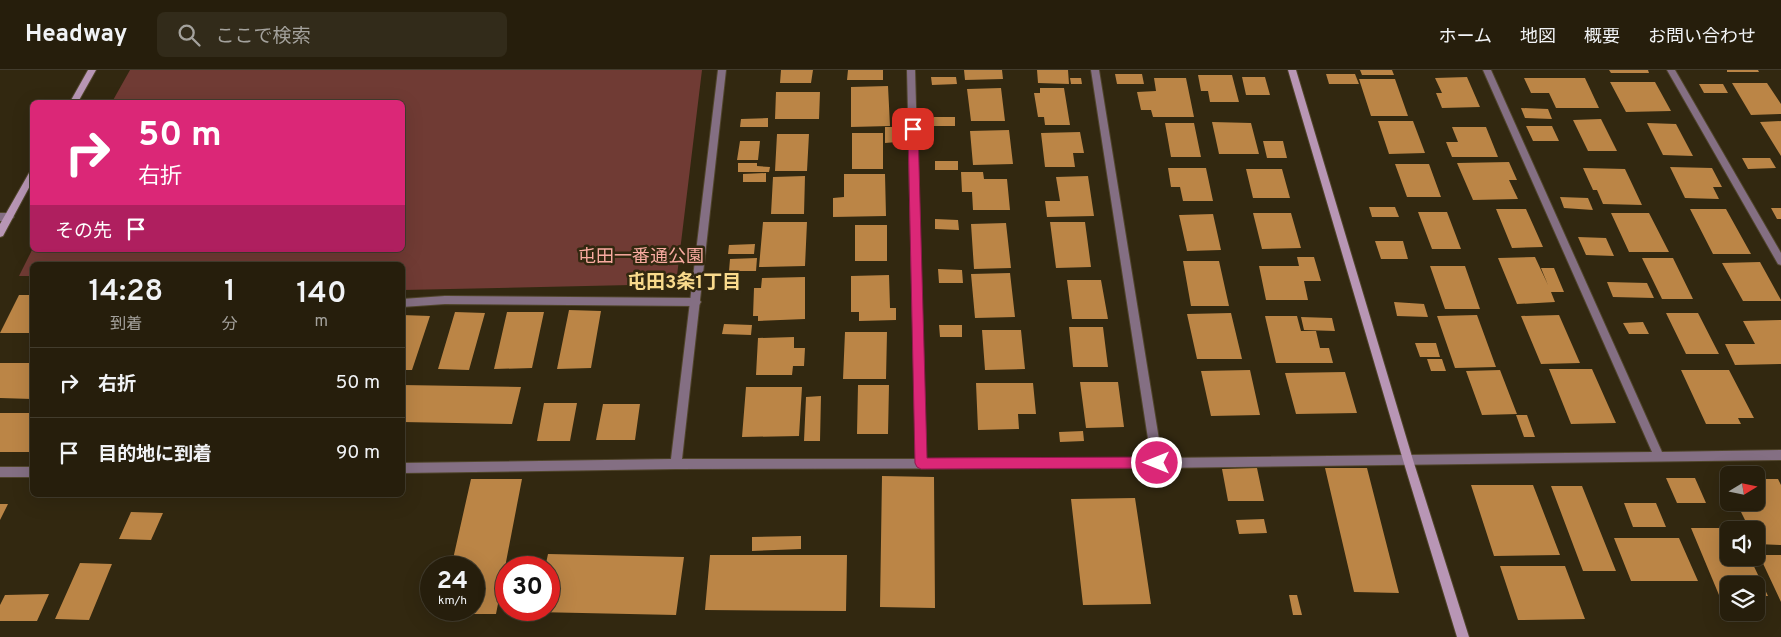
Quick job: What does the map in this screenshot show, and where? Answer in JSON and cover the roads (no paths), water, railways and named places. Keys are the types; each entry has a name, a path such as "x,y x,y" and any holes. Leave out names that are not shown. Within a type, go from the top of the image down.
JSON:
{"street":[{"path":"75,100 92,70"},
{"path":"676,464 722,70"},
{"path":"912,70 921,463"},
{"path":"1095,70 1157,463"},
{"path":"1292,70 1408,460 1463,637"},
{"path":"1487,70 1659,456"},
{"path":"1671,70 1781,261"},
{"path":"0,232 4,217 30,178"},
{"path":"405,303 445,300 696,302"},
{"path":"405,468 676,464 1157,463 1781,455"},
{"path":"0,472 30,472"}],"district":[{"name":"屯田3条1丁目","path":"684,283"}],"park label":[{"name":"屯田一番通公園","path":"641,257"}]}
